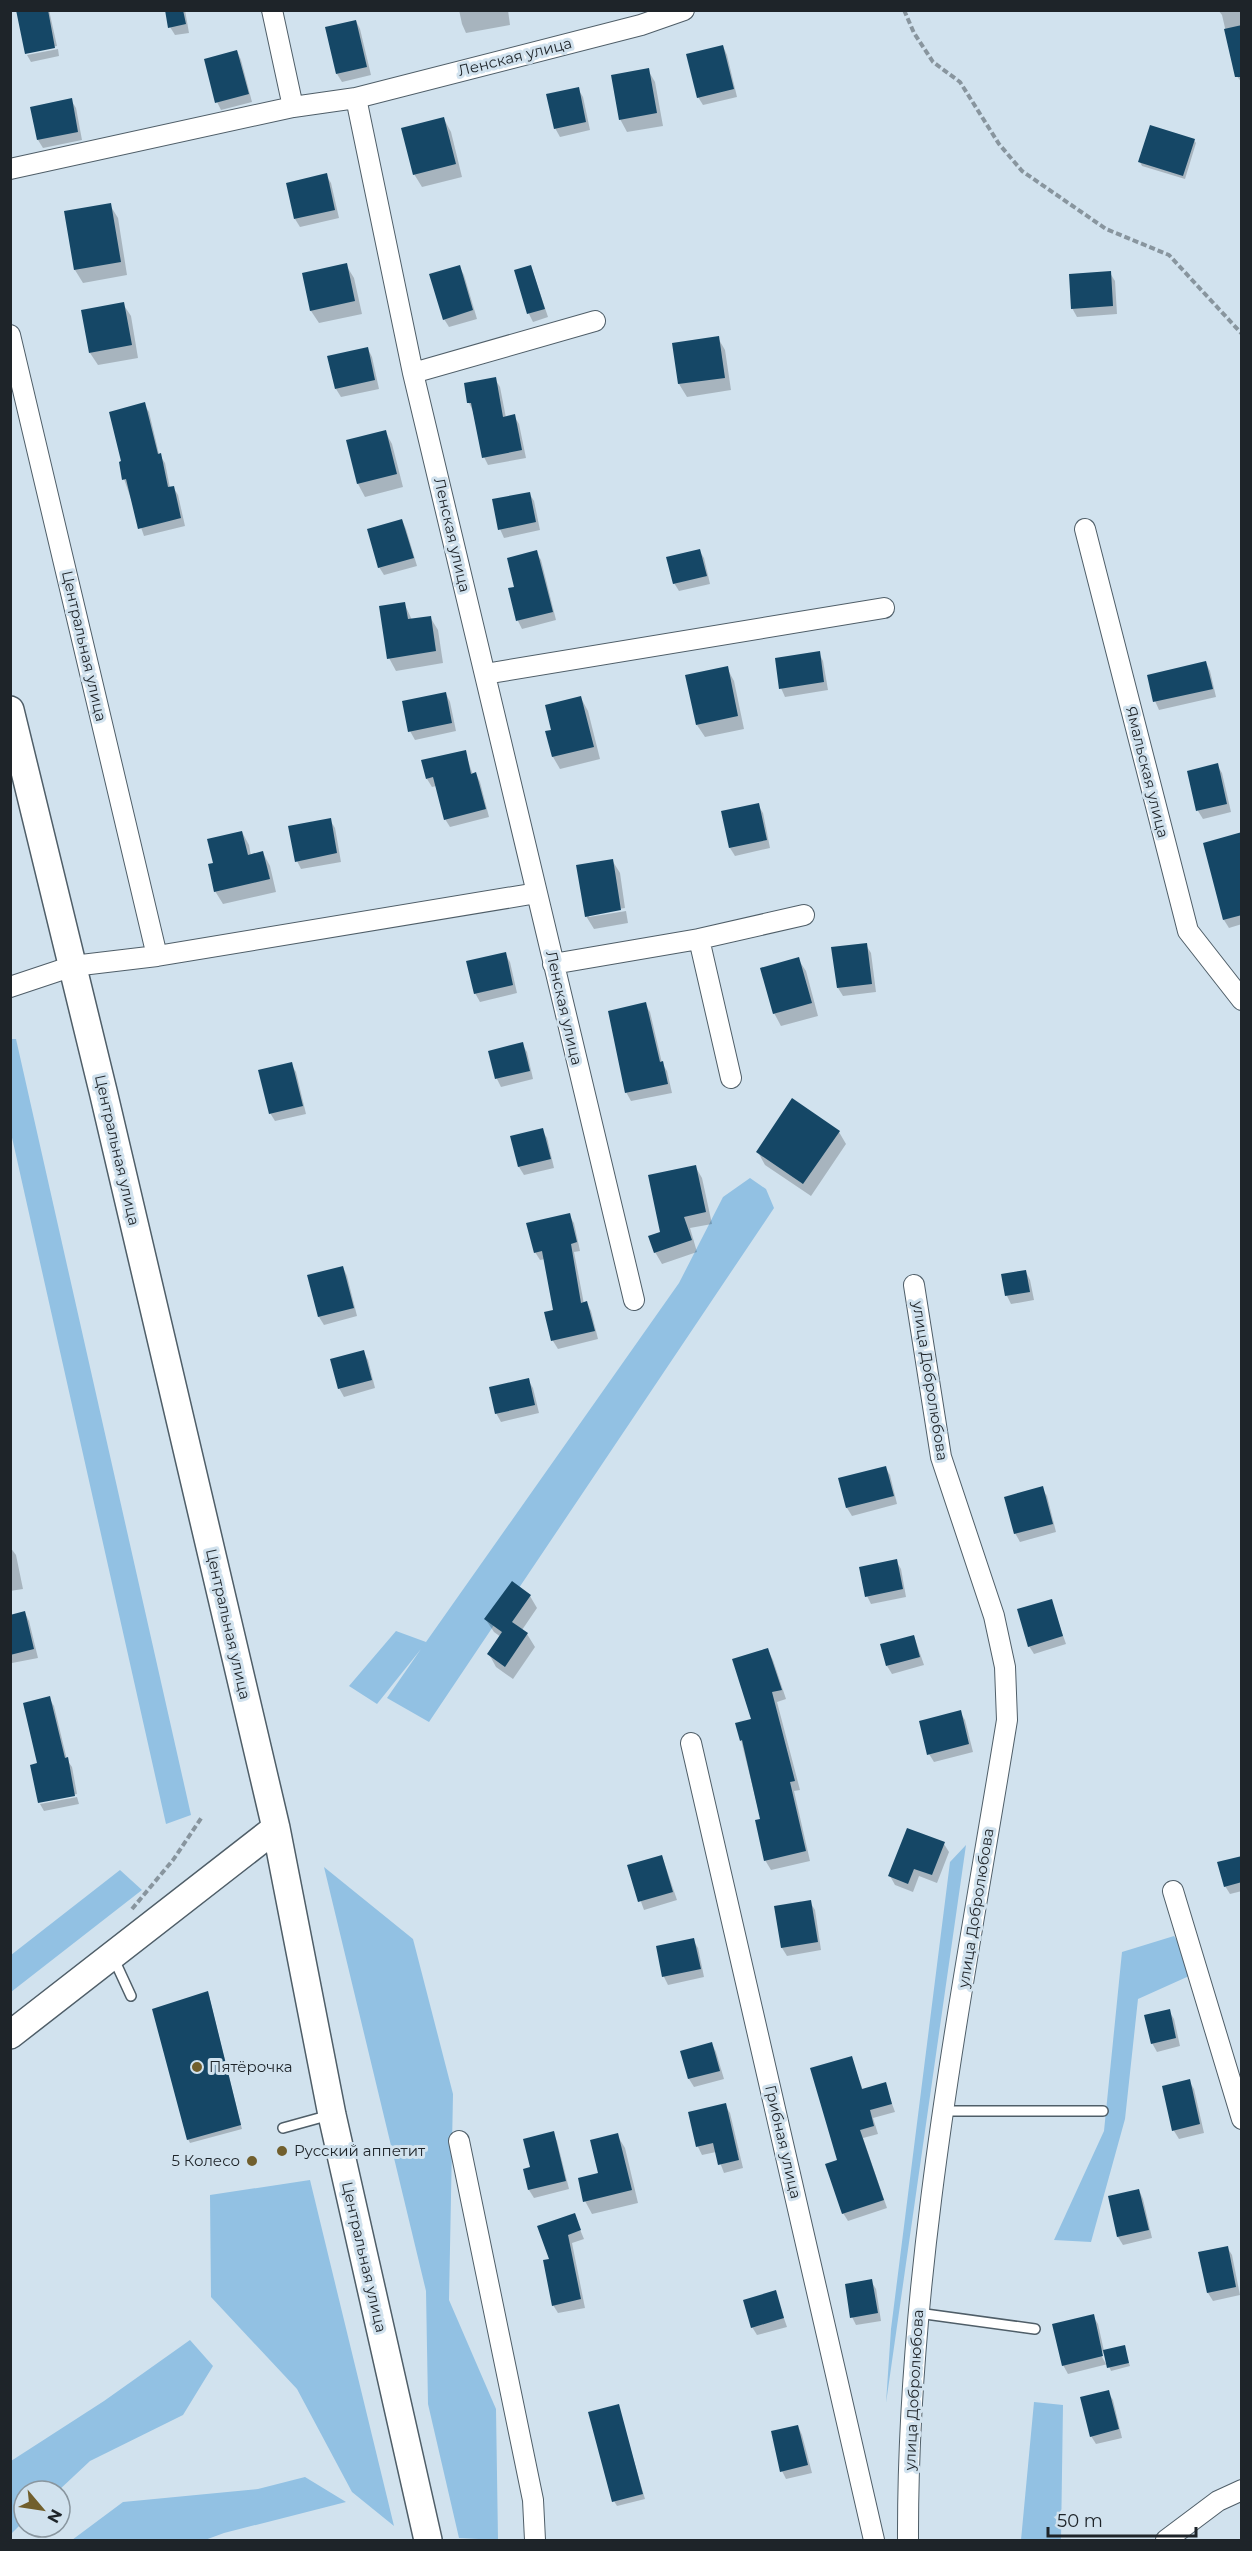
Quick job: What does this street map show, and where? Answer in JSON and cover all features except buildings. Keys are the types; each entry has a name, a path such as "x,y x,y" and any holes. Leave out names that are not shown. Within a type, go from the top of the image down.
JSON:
{"main road":[{"name":"Центральная улица","path":"10,710 73,966 276,1828 332,2115 428,2541"},
{"path":"14,2036 276,1828"}],"street":[{"path":"273,10 293,107"},
{"name":"Ленская улица","path":"634,1300 413,373 356,98 641,25 684,10"},
{"path":"10,169 293,107 356,98"},
{"path":"413,373 595,321"},
{"name":"Центральная улица","path":"10,335 158,956"},
{"name":"Ямальская улица","path":"1085,529 1188,931 1242,1000"},
{"path":"485,674 884,608"},
{"path":"10,987 73,966 158,956 537,893"},
{"path":"553,964 699,939 804,915"},
{"path":"699,939 731,1078"},
{"name":"улица Добролюбова","path":"908,2541 918,2313 943,2111 1008,1720 1005,1667 994,1616 940,1457 914,1285"},
{"name":"Грибная улица","path":"691,1743 874,2541"},
{"path":"1173,1891 1242,2119"},
{"path":"459,2141 533,2500 535,2541"},
{"path":"1166,2541 1218,2501 1242,2490"}],"lane":[{"path":"113,1957 131,1996"},
{"path":"943,2111 1103,2111"},
{"path":"284,2128 332,2115"},
{"path":"918,2313 1035,2329"}],"path":[{"path":"904,10 914,33 933,62 960,82 999,144 1022,171 1106,229 1169,255 1242,334"},
{"path":"129,1913 173,1860 202,1817"}],"shaded area":[{"path":"10,1039 16,1039 191,1815 166,1824 11,1133"},
{"path":"750,1178 766,1189 774,1208 429,1722 387,1698 421,1649 377,1704 349,1686 396,1631 426,1642 679,1283 723,1197"},
{"path":"966,1845 886,2403 891,2329 950,1862"},
{"path":"324,1867 413,1939 453,2094 449,2300 496,2409 498,2540 459,2538 428,2404 426,2291"},
{"path":"120,1870 142,1890 11,1992 11,1955"},
{"path":"1174,1936 1198,1972 1138,1999 1125,2119 1091,2242 1054,2240 1104,2131 1122,1952"},
{"path":"310,2180 394,2526 352,2492 297,2389 211,2297 210,2195"},
{"path":"190,2340 213,2366 183,2415 90,2461 71,2479 12,2479 11,2534 11,2461 104,2401"},
{"path":"1034,2402 1063,2405 1061,2540 1021,2540"},
{"path":"305,2477 346,2502 224,2533 205,2540 72,2540 123,2502 258,2489"}],"place":[{"name":"Пятёрочка","path":"197,2067"},
{"name":"Русский аппетит","path":"282,2151"},
{"name":"5 Колесо","path":"252,2161"}]}
